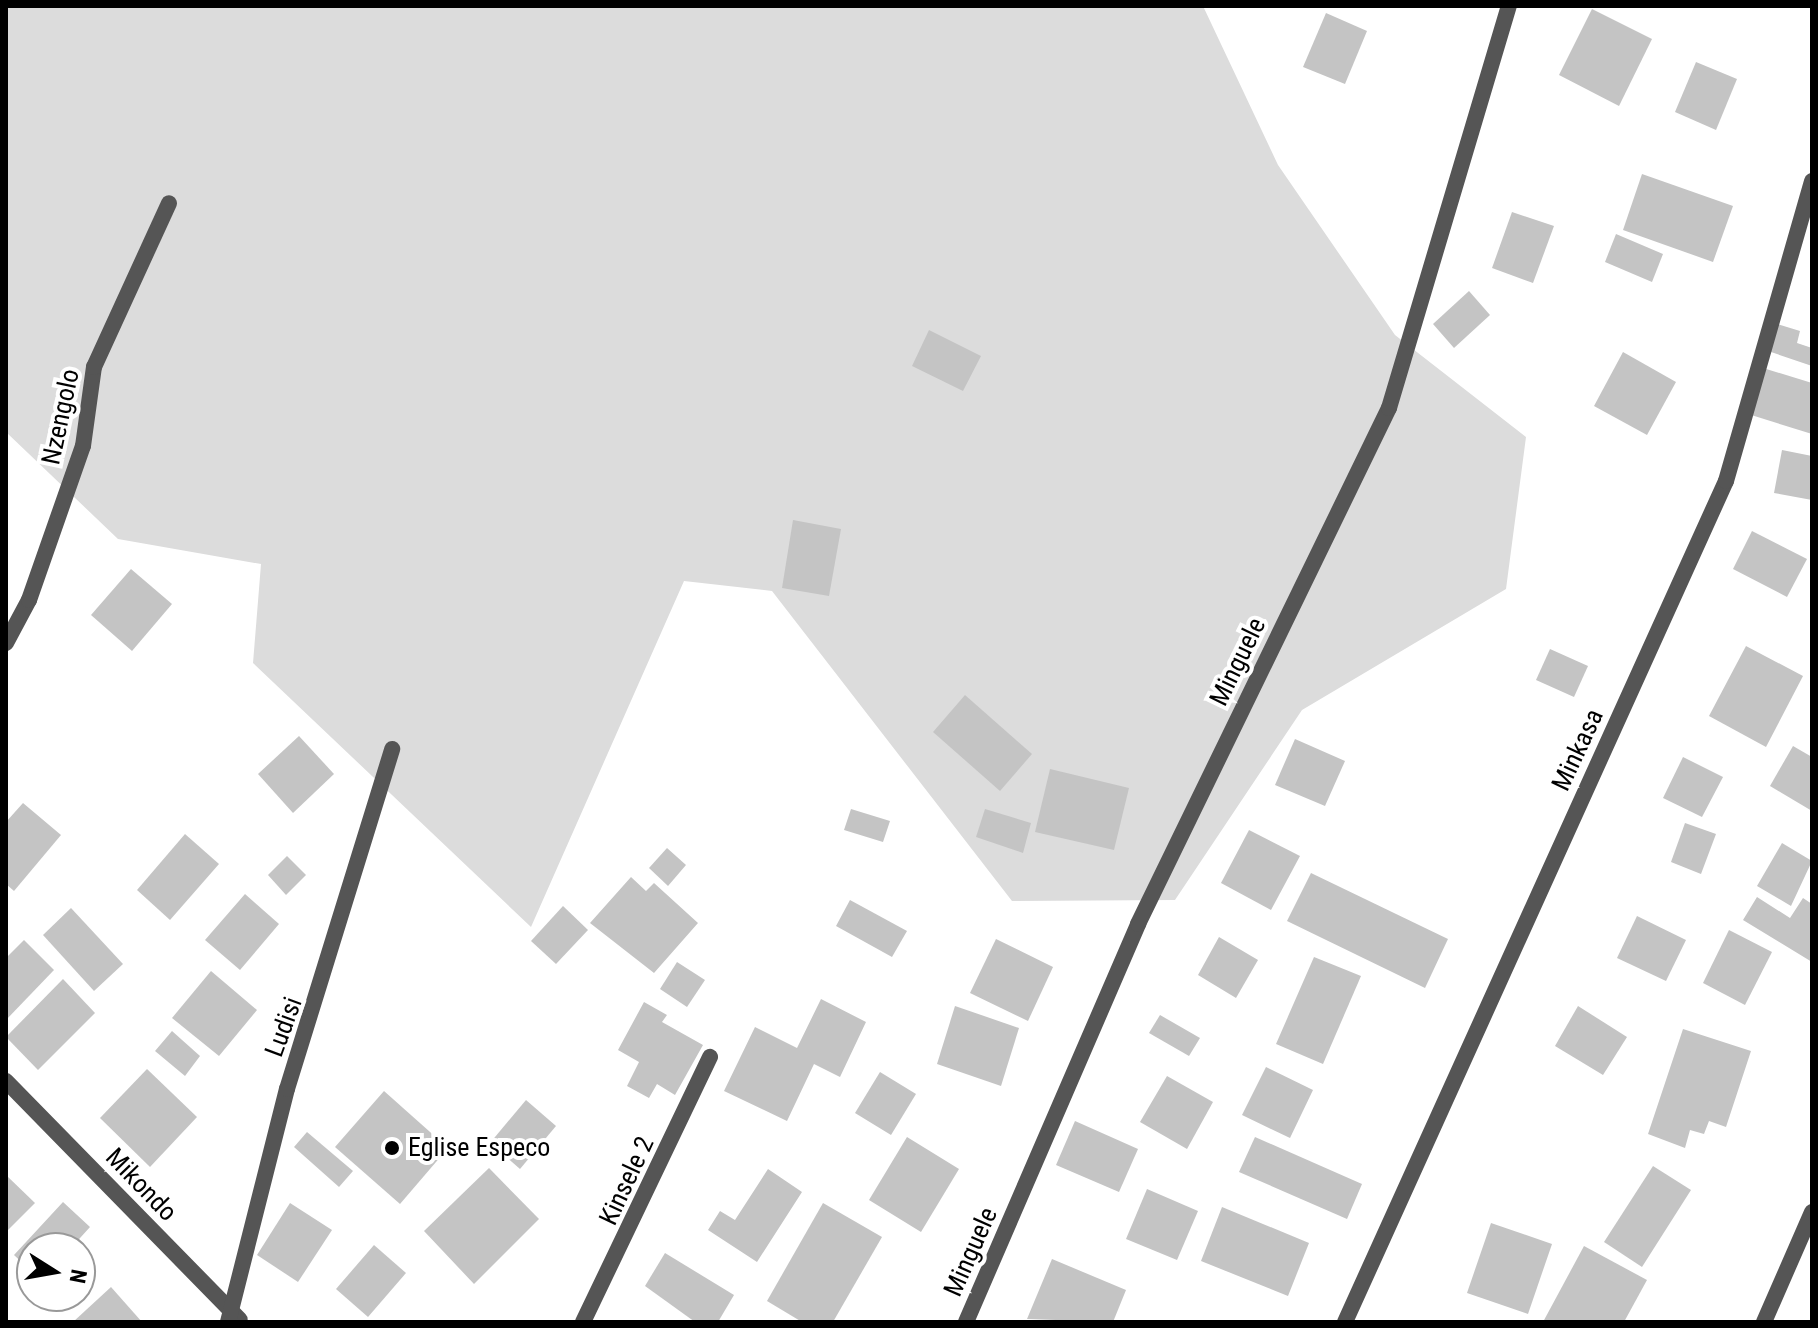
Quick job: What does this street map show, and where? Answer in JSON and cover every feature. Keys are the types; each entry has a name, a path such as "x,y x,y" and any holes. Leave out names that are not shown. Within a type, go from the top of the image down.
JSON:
{"street":[{"name":"Minguele","path":"966,1322 1138,924 1389,408 1509,6"},
{"name":"Minkasa","path":"1345,1322 1726,481 1812,181"},
{"name":"Nzengolo","path":"6,643 29,600 83,446 94,367 169,203"},
{"name":"Ludisi","path":"235,1319 287,1089 392,749"},
{"name":"Kinsele 2","path":"583,1322 710,1057"},
{"name":"Mikondo","path":"6,1081 235,1319"},
{"path":"1764,1322 1812,1212"}],"shaded area":[{"path":"6,6 1203,6 1278,165 1395,335 1526,437 1506,589 1302,710 1175,900 1012,901 772,591 684,581 531,927 253,663 261,564 118,539 6,432"}],"building":[{"path":"1592,9 1652,39 1619,106 1559,75"},
{"path":"1326,13 1367,31 1345,84 1303,67"},
{"path":"1696,62 1737,79 1716,130 1675,112"},
{"path":"1642,174 1733,206 1713,262 1623,230"},
{"path":"1512,212 1554,226 1533,283 1492,268"},
{"path":"1616,234 1663,254 1652,282 1605,262"},
{"path":"1469,291 1490,315 1454,348 1433,324"},
{"path":"1777,324 1800,331 1797,343 1812,348 1812,366 1768,351"},
{"path":"929,330 981,356 963,391 912,366"},
{"path":"1623,352 1676,382 1647,435 1594,406"},
{"path":"1763,368 1812,383 1812,434 1748,414"},
{"path":"1782,450 1812,456 1812,500 1774,493"},
{"path":"793,520 841,529 829,596 782,588"},
{"path":"1752,531 1807,559 1787,597 1733,569"},
{"path":"131,569 172,604 132,651 91,615"},
{"path":"1746,646 1803,676 1766,747 1709,716"},
{"path":"1550,649 1588,666 1574,697 1536,680"},
{"path":"965,695 1032,754 1000,791 933,732"},
{"path":"299,736 334,774 293,813 258,774"},
{"path":"1295,739 1345,761 1325,806 1275,785"},
{"path":"1793,746 1812,757 1812,811 1770,786"},
{"path":"1683,757 1723,777 1702,817 1663,798"},
{"path":"1050,769 1129,788 1114,850 1035,832"},
{"path":"23,803 61,835 14,891 6,884 6,822"},
{"path":"851,809 890,821 883,842 844,830"},
{"path":"985,809 1031,823 1023,853 976,837"},
{"path":"1685,823 1716,834 1701,874 1671,862"},
{"path":"1249,830 1300,856 1271,910 1221,883"},
{"path":"185,834 219,864 170,920 137,890"},
{"path":"1782,843 1812,861 1791,906 1757,886"},
{"path":"667,848 686,865 668,886 649,868"},
{"path":"287,856 306,875 286,895 268,875"},
{"path":"1311,873 1448,939 1425,988 1287,921"},
{"path":"631,877 646,891 654,883 698,923 654,973 590,923"},
{"path":"245,894 279,924 240,970 205,940"},
{"path":"1757,897 1790,918 1803,898 1812,904 1812,962 1743,920"},
{"path":"850,900 907,931 892,957 836,926"},
{"path":"563,906 588,930 556,964 531,941"},
{"path":"71,908 123,964 94,991 43,935"},
{"path":"1637,916 1686,940 1666,981 1617,958"},
{"path":"1729,930 1772,952 1745,1005 1703,983"},
{"path":"1219,937 1258,960 1236,998 1198,975"},
{"path":"996,939 1053,967 1028,1021 970,993"},
{"path":"24,940 54,970 6,1020 6,958"},
{"path":"1314,957 1361,976 1323,1064 1276,1044"},
{"path":"677,962 705,980 687,1007 660,989"},
{"path":"211,971 257,1010 219,1056 172,1018"},
{"path":"63,979 95,1013 38,1070 6,1037"},
{"path":"821,999 866,1022 840,1077 814,1064 787,1121 724,1091 755,1027 797,1048"},
{"path":"644,1002 667,1015 662,1022 703,1045 675,1095 657,1084 649,1098 627,1086 639,1062 618,1050"},
{"path":"955,1006 1019,1028 1001,1086 937,1064"},
{"path":"1578,1006 1627,1037 1603,1075 1555,1046"},
{"path":"1160,1015 1200,1038 1189,1056 1149,1033"},
{"path":"1683,1029 1751,1051 1726,1127 1709,1121 1704,1134 1690,1130 1685,1148 1648,1134"},
{"path":"172,1031 200,1056 185,1076 155,1051"},
{"path":"1266,1067 1313,1090 1290,1138 1242,1115"},
{"path":"147,1069 197,1117 150,1167 100,1118"},
{"path":"880,1072 916,1094 891,1135 855,1113"},
{"path":"1167,1076 1213,1102 1187,1149 1140,1122"},
{"name":"Eglise Especo","path":"384,1091 448,1148 400,1204 335,1147"},
{"path":"526,1100 556,1126 520,1169 490,1143"},
{"path":"1075,1121 1138,1149 1119,1192 1056,1165"},
{"path":"307,1132 353,1171 339,1187 294,1147"},
{"path":"907,1137 959,1169 921,1232 869,1200"},
{"path":"1255,1137 1362,1184 1347,1219 1239,1172"},
{"path":"1653,1166 1691,1190 1642,1267 1604,1242"},
{"path":"489,1168 539,1219 474,1284 424,1231"},
{"path":"768,1169 802,1192 757,1262 708,1230 720,1211 735,1220"},
{"path":"6,1175 35,1203 6,1232"},
{"path":"1147,1189 1198,1211 1177,1260 1126,1239"},
{"path":"63,1202 90,1227 85,1232 35,1232"},
{"path":"290,1203 332,1230 298,1282 257,1255"},
{"path":"823,1203 882,1237 833,1322 802,1322 767,1301"},
{"path":"1222,1207 1309,1243 1288,1296 1201,1261"},
{"path":"1491,1223 1552,1244 1528,1314 1467,1293"},
{"path":"374,1245 406,1273 368,1317 336,1289"},
{"path":"1584,1246 1647,1280 1624,1322 1543,1322"},
{"path":"665,1253 734,1295 718,1322 695,1322 645,1286"},
{"path":"1052,1259 1126,1290 1113,1322 1027,1319"},
{"path":"111,1287 142,1322 73,1322 84,1312 96,1312 96,1301"}],"place":[{"name":"Eglise Especo","path":"392,1148"}]}
